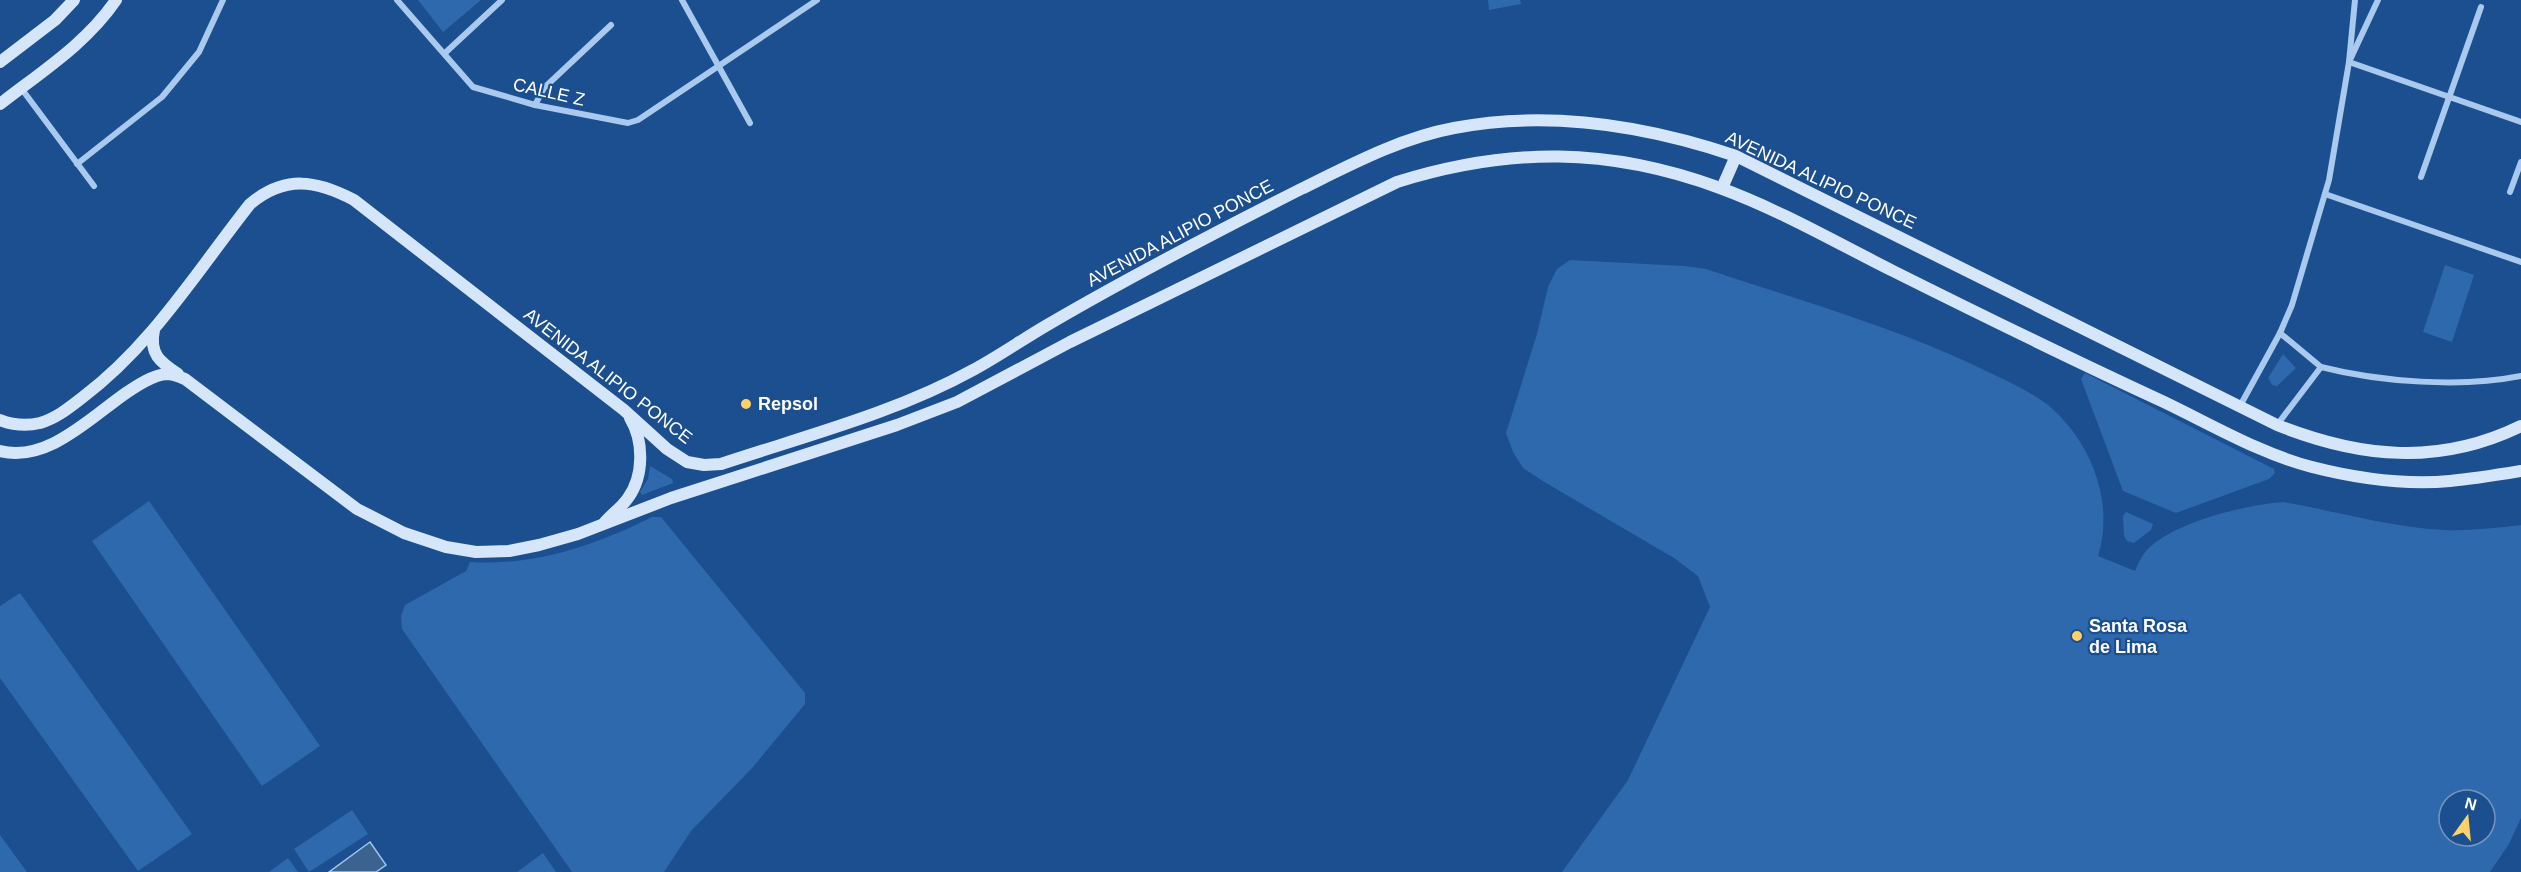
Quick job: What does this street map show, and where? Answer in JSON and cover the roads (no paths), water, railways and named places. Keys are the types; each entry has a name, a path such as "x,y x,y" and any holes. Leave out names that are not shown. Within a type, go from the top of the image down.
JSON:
{"main road":[{"path":"0,62 55,20 74,0"},
{"path":"0,104 87,36 102,21 116,0"},
{"name":"AVENIDA ALIPIO PONCE","path":"0,420 28,425 60,414 128,360 154,330 250,204 263,194 280,187 296,183 312,183 332,188 354,200 624,410 667,448 687,462 704,465 721,464 910,400 972,370 1184,250 1364,158 1407,141 1451,128 1490,122 1591,123 1656,132 1736,156 2277,425 2338,446 2380,453 2410,454 2472,443 2521,426"},
{"path":"154,330 151,342 153,352 160,362 357,509 404,533 446,547 476,552 498,552 539,545 599,526 671,498 897,425 957,402 1070,342 1397,182 1440,169 1492,159 1565,156 1612,160 1662,170 1722,189 2055,351 2288,459 2351,475 2402,480 2447,481 2521,471"},
{"path":"1722,189 1736,156"},
{"path":"0,451 28,453 58,441 137,385 157,376 169,374 185,379"},
{"path":"599,526 628,498 636,483 640,464 636,428 624,410"}],"street":[{"path":"77,164 162,98 199,52 223,0"},
{"name":"CALLE Z","path":"397,0 473,87 535,105 628,123 638,120 718,68 817,0"},
{"path":"445,53 502,0"},
{"path":"682,0 750,123"},
{"path":"2240,406 2280,333 2292,305 2325,194 2349,62 2355,0"},
{"path":"2349,62 2378,0"},
{"path":"2421,177 2481,7"},
{"path":"535,105 544,88 611,25"},
{"path":"2349,62 2521,122"},
{"path":"21,88 94,186"},
{"path":"2510,192 2521,162"},
{"path":"2325,194 2521,262"},
{"path":"2280,333 2321,368 2357,376 2460,382 2497,381 2521,376"},
{"path":"2277,425 2321,368"}],"place":[{"name":"Repsol","path":"746,404"},
{"name":"Santa Rosa de Lima","path":"2077,636"}]}
